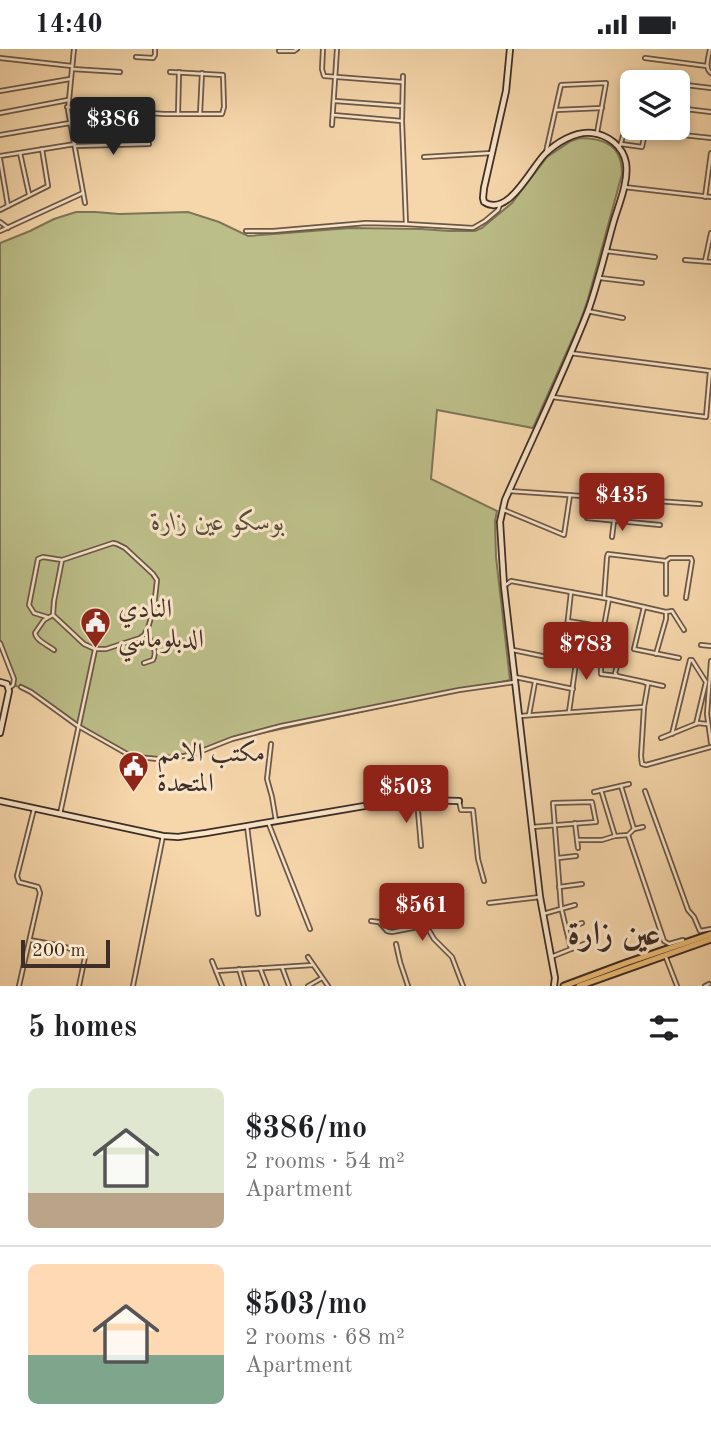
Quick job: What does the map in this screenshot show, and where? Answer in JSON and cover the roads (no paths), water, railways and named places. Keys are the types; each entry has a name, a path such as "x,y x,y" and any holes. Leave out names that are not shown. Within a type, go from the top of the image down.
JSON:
{"main road":[{"path":"510,49 506,91 484,202 500,205 516,191 546,152 573,136 596,134 612,141 620,146 626,164 623,187 587,311 509,491 500,522 504,586 540,897 555,978 554,986"},
{"path":"0,682 7,684 9,688 0,733"},
{"path":"0,801 163,836 184,837 382,803 459,801"},
{"path":"555,978 565,985 711,931"},
{"path":"579,986 711,939"}],"street":[{"path":"74,49 67,107 86,203"},
{"path":"136,57 153,58 155,49"},
{"path":"279,51 297,49"},
{"path":"323,49 323,75 402,82"},
{"path":"332,125 337,49"},
{"path":"710,49 707,66 711,73"},
{"path":"0,58 120,72"},
{"path":"645,58 707,66"},
{"path":"67,107 222,114 223,75 170,72"},
{"path":"178,114 179,72"},
{"path":"200,114 202,73"},
{"path":"403,76 406,224"},
{"path":"0,90 70,79"},
{"path":"546,152 561,85 606,84 596,134"},
{"path":"690,86 711,88"},
{"path":"0,113 68,100"},
{"path":"334,101 402,106"},
{"path":"556,111 602,108"},
{"path":"690,110 711,112"},
{"path":"333,115 402,121"},
{"path":"0,135 70,123"},
{"path":"690,135 711,138"},
{"path":"622,140 620,146 642,147 644,140"},
{"path":"8,206 0,158 75,145 149,144"},
{"path":"0,209 48,186 42,149"},
{"path":"20,153 29,196"},
{"path":"424,156 492,153"},
{"path":"705,197 711,153"},
{"path":"623,187 711,197"},
{"path":"0,231 84,192"},
{"path":"246,231 281,231 360,224 473,228 498,210 500,205"},
{"path":"0,222 8,228"},
{"path":"705,261 711,233"},
{"path":"606,251 655,257"},
{"path":"685,260 711,262"},
{"path":"598,277 642,283"},
{"path":"587,311 623,318"},
{"path":"550,397 706,417 710,371 570,353"},
{"path":"509,491 701,504"},
{"path":"502,509 564,534 570,495"},
{"path":"612,537 617,498"},
{"path":"587,518 660,525"},
{"path":"47,617 34,613 29,605 37,562 43,557 62,560 108,544 117,544 125,548 157,580 156,598 146,632 140,638 106,649 95,649 84,644 53,615"},
{"path":"604,626 608,554 666,561 670,558 692,559 686,599"},
{"path":"53,615 62,560"},
{"path":"666,561 667,594"},
{"path":"504,586 511,581 672,611 684,630"},
{"path":"565,645 571,592"},
{"path":"644,606 634,649 678,658"},
{"path":"656,654 666,612"},
{"path":"53,615 47,617 37,629 36,637 54,650"},
{"path":"568,621 623,630"},
{"path":"608,644 611,628"},
{"path":"60,814 99,631"},
{"path":"144,663 153,660 155,655 146,632"},
{"path":"566,637 621,646"},
{"path":"0,643 14,679 9,688"},
{"path":"701,645 711,646"},
{"path":"513,650 574,661 577,665 569,713"},
{"path":"672,734 690,660 706,682 696,724"},
{"path":"645,682 648,684 641,756 642,764 646,765 711,745 707,714 711,661"},
{"path":"601,662 601,674 663,686"},
{"path":"617,666 617,676"},
{"path":"21,687 78,726 129,755 148,759 194,754 232,739 306,720 515,680 573,689"},
{"path":"530,715 535,682"},
{"path":"520,716 644,707"},
{"path":"661,738 696,724 708,724"},
{"path":"271,744 267,779 276,821"},
{"path":"594,792 629,784"},
{"path":"621,786 634,829"},
{"path":"601,790 615,836"},
{"path":"645,791 688,910 699,930 711,931"},
{"path":"417,800 421,846"},
{"path":"459,801 461,810 473,810 478,859 484,881"},
{"path":"532,827 555,825 575,824 596,822 591,802 553,803 555,825 558,858 561,907 571,949"},
{"path":"19,986 39,890 35,885 19,882 17,876 34,809"},
{"path":"268,822 310,929"},
{"path":"575,824 578,848"},
{"path":"247,826 258,914"},
{"path":"578,840 599,841 628,835 634,829 643,827"},
{"path":"628,835 664,942 669,944 683,940"},
{"path":"133,986 163,836"},
{"path":"558,858 576,856"},
{"path":"559,887 582,884"},
{"path":"489,903 540,897"},
{"path":"543,914 575,905"},
{"path":"371,921 379,922 391,932 427,927 434,939 452,957 463,986"},
{"path":"566,929 582,923"},
{"path":"30,940 83,952 85,957 79,986"},
{"path":"551,957 589,942"},
{"path":"396,944 408,986"},
{"path":"665,955 677,986"},
{"path":"308,957 328,986"},
{"path":"212,961 222,986"},
{"path":"216,971 313,965"},
{"path":"282,967 289,986"},
{"path":"260,968 267,986"},
{"path":"239,969 244,986"},
{"path":"308,986 322,978"}],"place":[{"name":"النادي الدبلوماسي","path":"95,650"},
{"name":"مكتب الامم المتحدة","path":"134,794"}],"district":[{"name":"عين زارة","path":"614,932"}],"park label":[{"name":"بوسكو عين زارة","path":"218,521"}]}
